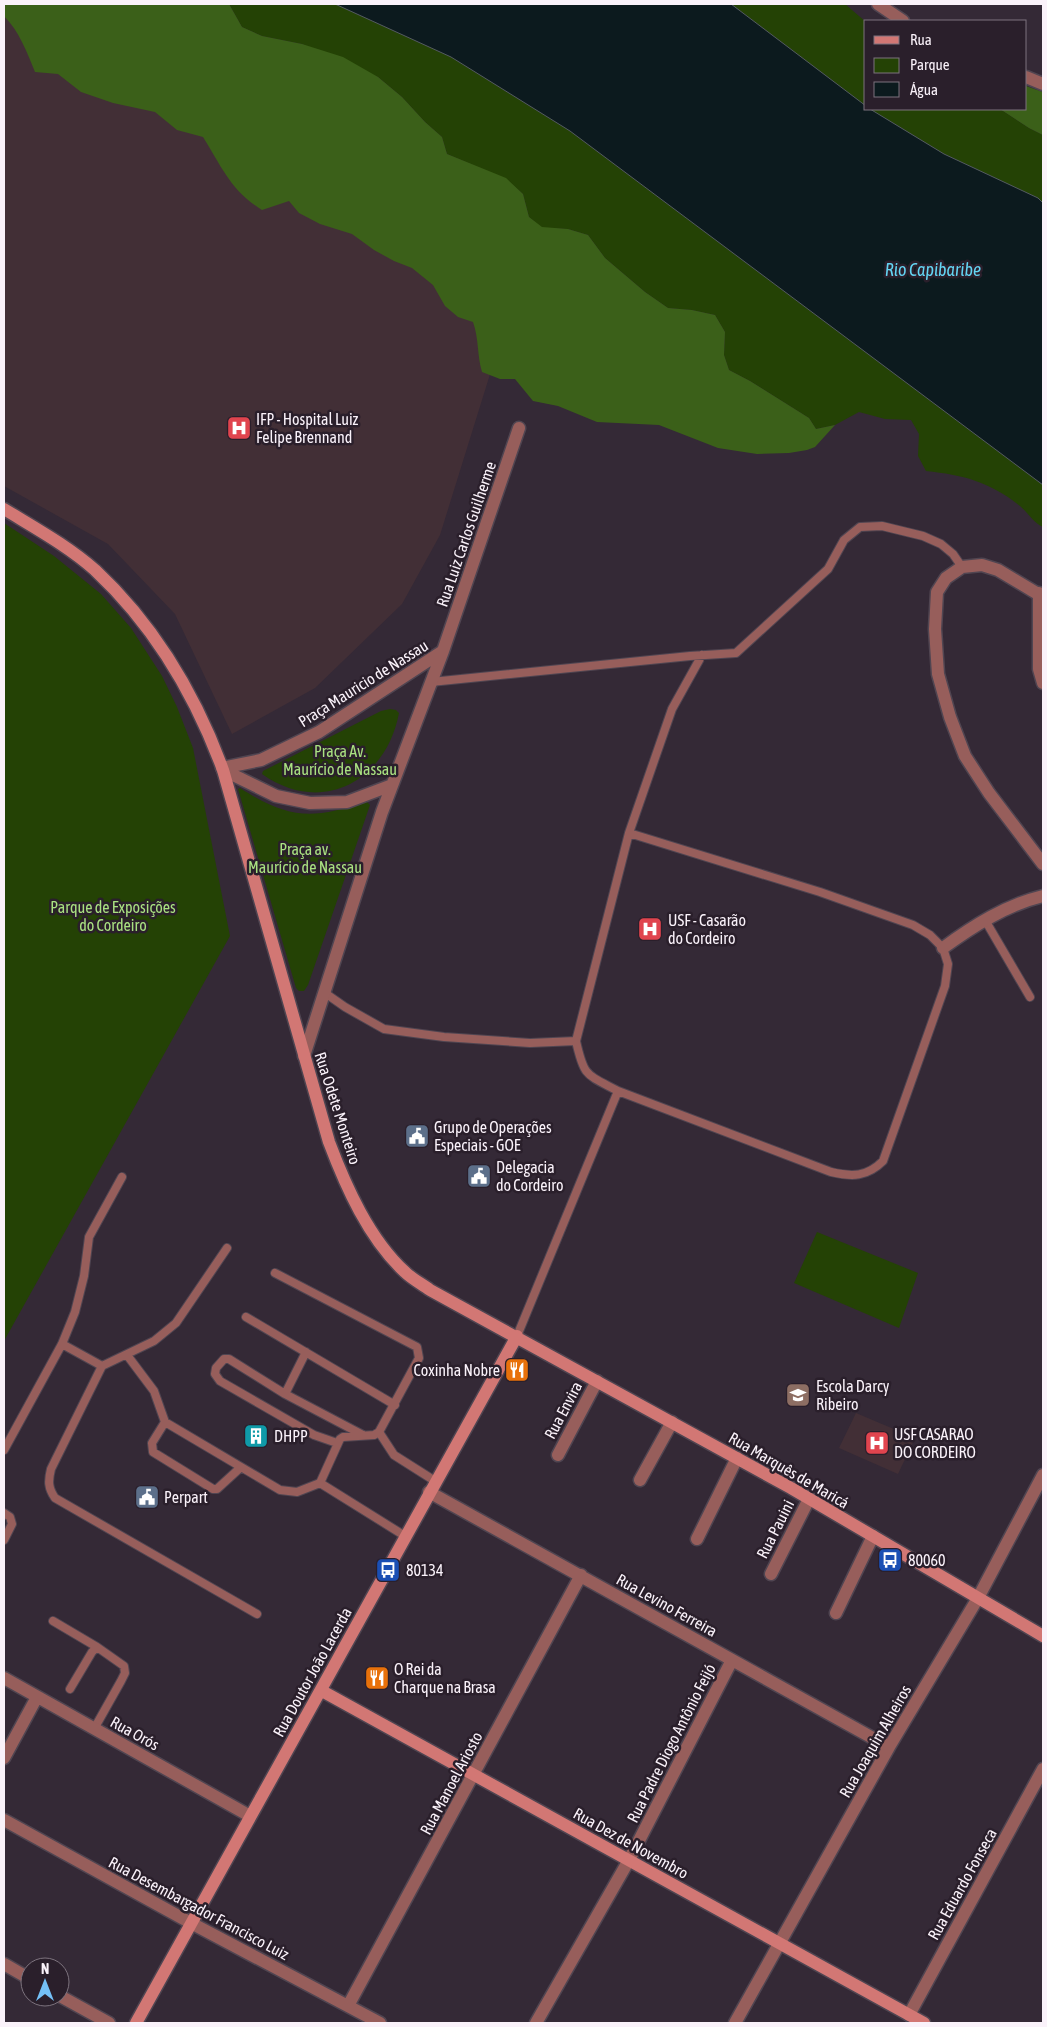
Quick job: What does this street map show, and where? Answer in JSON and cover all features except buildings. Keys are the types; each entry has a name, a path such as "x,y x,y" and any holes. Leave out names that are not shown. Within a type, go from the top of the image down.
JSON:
{"main road":[{"name":"Rua Odete Monteiro","path":"4,510 51,537 94,570 137,613 162,647 184,682 209,734 222,769 329,1142 345,1184 366,1221 405,1273 430,1290 517,1336"},
{"name":"Rua Marquês de Maricá","path":"517,1336 809,1499 1043,1636"},
{"name":"Rua Doutor João Lacerda","path":"136,2023 250,1816 322,1691 432,1486 517,1336"},
{"name":"Rua Dez de Novembro","path":"322,1691 924,2023"}],"street":[{"path":"878,4 898,14"},
{"path":"1027,77 1043,84"},
{"name":"Rua Luiz Carlos Guilherme","path":"443,651 519,428"},
{"path":"1042,859 989,793 964,756 950,717 938,674 935,629 937,592 946,578 962,567 982,566 998,570 1041,595 1040,669 1043,683"},
{"name":"Praça Mauricio de Nassau","path":"392,785 443,651"},
{"name":"Praça Mauricio de Nassau","path":"222,769 261,760 319,732 443,651"},
{"path":"222,769 276,796 310,803 347,802 392,785"},
{"path":"304,1056 392,785"},
{"path":"943,948 985,920 1026,900 1043,896"},
{"name":"Rua Envira","path":"558,1455 597,1381"},
{"path":"640,1480 672,1422"},
{"path":"697,1539 737,1458"},
{"name":"Rua Joaquim Alheiros","path":"735,2023 889,1747 978,1598 1043,1475"},
{"name":"Rua Levino Ferreira","path":"432,1486 581,1575 889,1747"},
{"name":"Rua Pauini","path":"771,1574 809,1499"},
{"path":"836,1613 873,1536"},
{"name":"Rua Manoel Ariosto","path":"348,2006 581,1575"},
{"name":"Rua Padre Diogo Antônio Feijó","path":"536,2023 629,1860 732,1660"},
{"name":"Rua Orós","path":"4,1678 250,1816"},
{"path":"4,1758 37,1697"},
{"name":"Rua Eduardo Fonseca","path":"909,2015 1043,1769"},
{"name":"Rua Desembargador Francisco Luiz","path":"4,1820 191,1923 380,2023"},
{"path":"4,1964 20,1973"},
{"path":"70,2002 109,2023"}],"lane":[{"path":"431,682 736,653 828,569 844,540 860,527 882,526 923,536 940,544 953,554 962,567"},
{"path":"629,833 820,892 913,925 930,935 943,948 948,964 945,986 883,1161 876,1168 865,1174 847,1176 832,1172 618,1091 590,1076 582,1065 576,1041 629,833 672,709 702,655"},
{"path":"985,920 1030,997"},
{"path":"325,993 345,1008 384,1029 444,1038 530,1042 576,1041"},
{"path":"517,1336 618,1091"},
{"path":"4,1450 62,1344 75,1312 84,1276 89,1237 122,1177"},
{"path":"227,1248 176,1323 154,1341 127,1356 102,1366 51,1469 48,1480 49,1489 55,1498 257,1614"},
{"path":"127,1356 154,1391 165,1422 280,1490 297,1492 320,1483 337,1443 343,1437 374,1435 379,1432 419,1358 417,1347 275,1273"},
{"path":"246,1317 395,1404"},
{"path":"62,1344 102,1366"},
{"path":"285,1394 306,1352"},
{"path":"337,1443 314,1434 220,1381 215,1374 216,1368 224,1359 229,1359 285,1394 364,1436"},
{"path":"165,1422 152,1443 153,1452 213,1489 217,1489 240,1468"},
{"path":"379,1432 394,1455 432,1486"},
{"path":"320,1483 405,1536"},
{"path":"4,1513 10,1517 12,1524 4,1540"},
{"path":"53,1621 97,1647 124,1666 125,1673 94,1728"},
{"path":"70,1689 92,1652 97,1647"}],"shaded area":[{"name":"IFP - Hospital Luiz Felipe Brennand","path":"4,13 491,307 491,371 440,535 402,604 315,688 232,734 175,614 108,544 4,486"},
{"name":"USF CASARAO DO CORDEIRO","path":"856,1413 915,1438 898,1474 839,1448"}],"green space":[{"path":"4,4 229,4 242,27 262,36 302,44 343,57 378,77 402,97 442,137 447,154 506,178 523,194 529,217 542,227 568,229 588,235 605,258 645,292 668,308 692,310 715,315 725,332 724,355 729,370 809,418 816,429 835,425 815,447 807,450 789,453 757,454 718,448 659,425 597,422 558,406 533,401 515,379 500,379 482,372 473,322 458,317 445,306 433,285 412,268 374,250 352,234 320,224 299,213 289,201 262,210 234,186 203,137 177,130 155,112 113,103 81,92 58,74 35,72 26,49 4,16"},
{"path":"229,4 335,4 451,57 570,131 1043,485 1043,527 1020,506 987,485 952,475 926,471 918,456 919,434 911,420 885,419 859,412 835,425 816,429 809,418 729,370 724,355 725,332 715,315 692,310 668,308 645,292 605,258 588,235 568,229 542,228 529,217 523,194 506,179 447,154 442,137 402,97 378,77 302,44 262,36 242,27"},
{"path":"731,4 845,4 864,20 864,104"},
{"path":"1027,86 1043,92 1043,135 1002,110 1027,110"},
{"path":"872,110 1002,110 1043,135 1043,203 1038,198 944,154"},
{"name":"Parque de Exposições do Cordeiro","path":"4,523 54,556 101,594 131,628 162,676 177,707 193,748 230,936 4,1341"},
{"name":"Praça Av. Maurício de Nassau","path":"396,710 399,713 392,737 380,758 365,774 348,785 328,791 306,792 284,786 262,774 263,771 381,711"},
{"name":"Praça av. Maurício de Nassau","path":"240,788 273,806 302,813 331,811 367,802 370,805 308,985 304,991 299,991 296,988 238,789"},
{"path":"817,1232 918,1273 899,1328 794,1283"}],"water":[{"name":"Rio Capibaribe","path":"335,4 731,4 864,104 864,110 872,110 944,154 1038,198 1043,203 1043,485 570,131 451,57"}],"place":[{"name":"IFP - Hospital Luiz Felipe Brennand","path":"239,428"},
{"name":"USF - Casarão do Cordeiro","path":"650,929"},
{"name":"Grupo de Operações Especiais - GOE","path":"417,1136"},
{"name":"Delegacia do Cordeiro","path":"479,1176"},
{"name":"Coxinha Nobre","path":"517,1370"},
{"name":"Escola Darcy Ribeiro","path":"798,1395"},
{"name":"DHPP","path":"256,1436"},
{"name":"USF CASARAO DO CORDEIRO","path":"877,1443"},
{"name":"Perpart","path":"147,1497"},
{"name":"80060","path":"890,1560"},
{"name":"80134","path":"388,1570"},
{"name":"O Rei da Charque na Brasa","path":"377,1678"}]}
